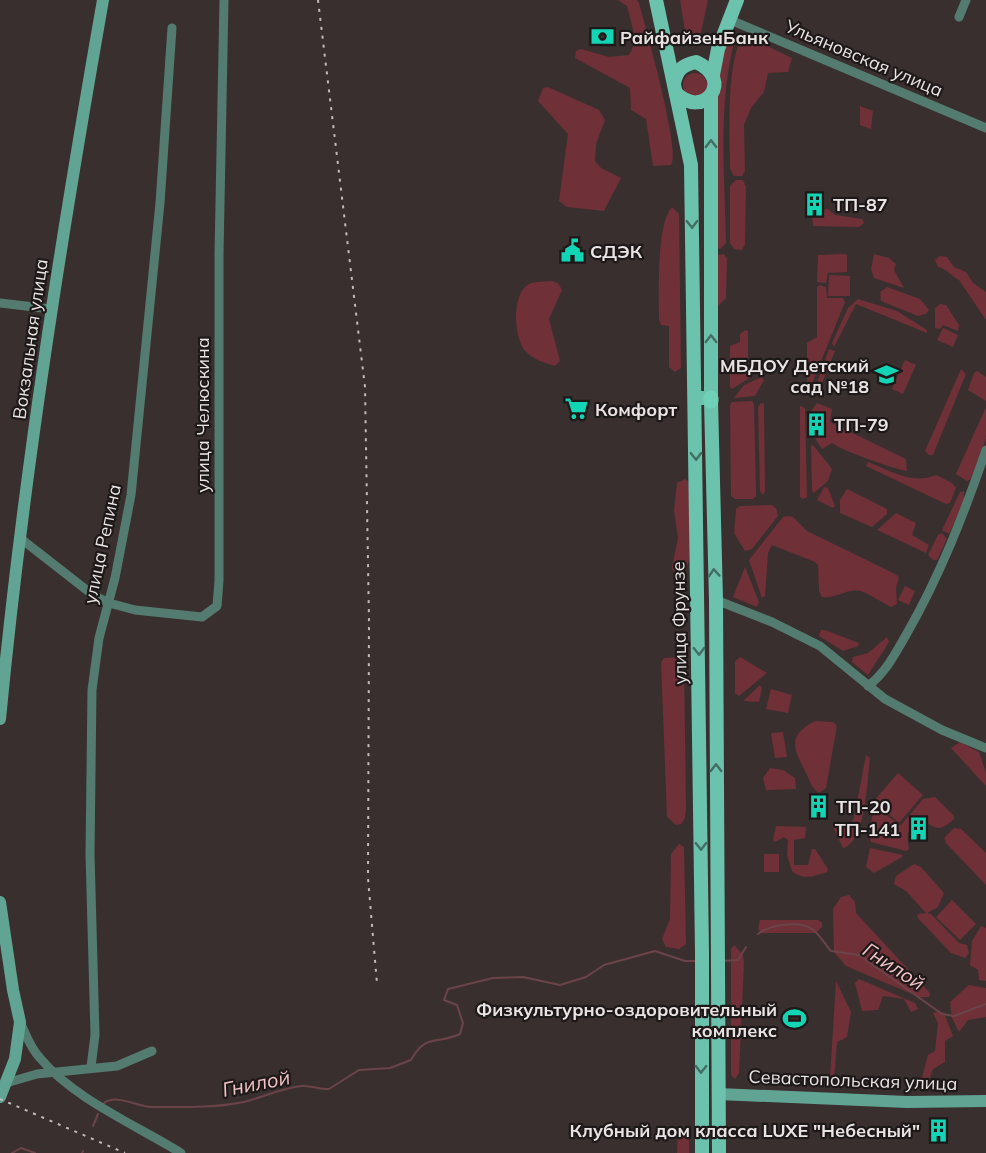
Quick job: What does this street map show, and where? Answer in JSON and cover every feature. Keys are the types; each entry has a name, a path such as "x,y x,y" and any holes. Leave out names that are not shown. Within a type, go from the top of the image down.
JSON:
{"main road":[{"name":"Вокзальная улица","path":"0,720 20,538 51,309 103,0"},
{"name":"улица Фрунзе","path":"656,0 691,165 702,952 702,1153"},
{"path":"696,62 685,65 676,73 675,89 684,101 694,104 704,101 711,95 715,85 713,75 715,59 736,0"},
{"path":"666,45 680,56 710,70 713,75"},
{"name":"улица Фрунзе","path":"711,95 711,399 716,600 719,1153"},
{"path":"694,398 711,399"},
{"path":"0,902 4,938 20,1022 15,1059 0,1097"},
{"path":"701,1095 718,1094"},
{"name":"Севастопольская улица","path":"718,1094 907,1102 986,1101"}],"street":[{"name":"улица Челюскина","path":"20,538 93,595 109,603 135,610 202,617 212,612 219,600 219,254 224,0"},
{"path":"959,17 966,0"},
{"name":"Ульяновская улица","path":"728,19 986,128"},
{"name":"улица Репина","path":"91,1067 95,1035 90,854 92,700 99,638 109,603 131,495 160,203 172,28"},
{"path":"0,303 51,309"},
{"path":"868,686 884,672 921,609 957,533 986,450"},
{"path":"716,600 772,622 820,646 868,686 918,717 986,748"},
{"path":"20,1022 30,1045 40,1059 54,1072 98,1105 181,1153"},
{"path":"6,1083 54,1072 117,1066 152,1050"}],"shaded area":[{"path":"618,0 637,0 639,3 667,115 673,156 671,165 653,166 646,119 631,110 630,88 575,58 576,51 581,49 609,57 629,55 636,41 627,6"},
{"path":"680,0 708,0 700,37 686,37"},
{"path":"733,33 736,35 730,60 724,112 726,243 720,249 717,248 716,202 717,99 725,45"},
{"path":"745,35 792,58 788,72 768,73 764,92 751,108 744,125 745,171 742,176 734,176 730,169 731,78 734,60"},
{"path":"695,73 703,77 707,85 703,93 695,97 687,93 683,85 687,77"},
{"path":"548,87 599,110 605,120 596,144 595,161 601,168 621,178 604,211 567,207 559,201 568,134 538,101 543,88"},
{"path":"860,106 873,111 871,129 860,125"},
{"path":"736,180 743,180 746,187 745,244 742,250 734,249 730,243 730,186"},
{"path":"672,207 679,214 681,368 675,372 669,367 669,326 661,325 659,320 661,244 663,229"},
{"path":"828,209 835,215 862,219 864,223 859,227 813,226 812,213"},
{"path":"724,254 727,259 726,298 717,307 717,255"},
{"path":"874,254 889,258 896,264 894,270 904,288 874,278 871,269"},
{"path":"818,255 847,255 847,272 828,273 826,283 817,282"},
{"path":"940,256 947,257 954,267 966,272 973,283 986,292 986,320 959,280 938,267 935,260"},
{"path":"829,275 850,276 850,296 828,296"},
{"path":"552,281 558,283 562,290 549,319 560,361 555,366 525,351 518,336 516,316 519,297 523,289 531,283"},
{"path":"820,285 826,287 827,298 843,298 845,302 809,391 807,391 807,343 817,337 817,287"},
{"path":"887,287 920,299 929,310 926,314 918,316 881,301 880,292"},
{"path":"858,299 897,311 927,330 927,333 856,304 834,347 832,343 848,308"},
{"path":"940,304 946,305 959,325 958,331 943,325 940,329 935,328 935,308"},
{"path":"943,328 958,335 953,347 937,340"},
{"path":"745,330 748,331 748,372 751,377 732,389 730,387 730,346 740,342 740,334"},
{"path":"829,349 835,351 818,393 818,380"},
{"path":"905,360 916,365 903,394 892,389"},
{"path":"961,369 966,374 933,455 929,455 925,451"},
{"path":"977,371 986,377 986,401 968,390 974,373"},
{"path":"762,377 764,380 755,396 734,398 744,385"},
{"path":"752,401 754,404 756,496 753,499 735,499 731,496 730,405 732,402"},
{"path":"761,403 764,404 765,491 763,495 760,491 758,407"},
{"path":"817,403 832,409 830,422 906,459 907,471 868,459 832,443 822,449 813,435 823,431 823,416 812,414 811,411"},
{"path":"800,406 805,408 807,497 803,499 800,497"},
{"path":"986,407 986,439 971,479 967,481 956,474"},
{"path":"813,445 832,469 828,481 814,493 812,491 811,446"},
{"path":"868,462 910,478 927,478 936,475 952,483 956,488 950,503 946,504 866,466"},
{"path":"685,479 690,483 689,560 686,570 678,573 673,571 672,567 678,538 674,510 677,483"},
{"path":"824,487 828,488 835,506 833,508 817,500"},
{"path":"847,489 887,509 887,514 872,527 840,513 840,500"},
{"path":"964,491 964,502 949,534 942,530 960,492"},
{"path":"771,505 776,508 778,516 752,549 745,551 734,533 736,509 740,506"},
{"path":"896,513 916,523 912,535 929,545 926,553 877,530"},
{"path":"783,517 793,517 807,531 899,577 896,588 897,604 891,607 868,594 855,590 822,597 819,591 818,565 772,545 768,553 765,596 762,598 749,560"},
{"path":"942,533 947,539 937,560 933,560 928,555 938,535"},
{"path":"745,567 759,602 757,607 733,597"},
{"path":"905,586 915,591 909,605 898,600"},
{"path":"821,630 859,643 858,646 843,651 819,636"},
{"path":"887,637 889,642 868,675 852,662 853,657 868,653"},
{"path":"680,657 684,661 686,808 685,818 681,824 676,825 667,817 661,662 664,658"},
{"path":"740,657 767,673 739,696 735,693 735,661"},
{"path":"760,685 762,688 759,702 743,701"},
{"path":"771,689 792,695 788,713 766,709"},
{"path":"815,721 833,722 837,726 826,788 819,793 811,784 798,757 795,744 800,732"},
{"path":"783,732 787,757 775,758 771,733"},
{"path":"960,742 979,752 986,773 986,786 951,748"},
{"path":"866,755 870,758 861,823 851,844 843,848 832,825 834,822 849,825 854,818"},
{"path":"770,768 783,770 795,778 796,789 766,790 763,778"},
{"path":"898,773 923,795 899,823 874,801"},
{"path":"935,797 954,816 948,824 936,828 918,819 909,830 909,849 906,851 871,842 869,836 873,811 880,811 901,825 923,799"},
{"path":"776,826 806,827 805,838 794,840 794,865 808,865 812,849 815,849 828,869 827,872 805,877 792,871 787,855 788,840 784,837 775,842 773,840"},
{"path":"954,828 961,829 986,853 986,885 946,843 944,838"},
{"path":"679,844 684,847 686,944 679,949 666,947 662,939 670,919 671,854"},
{"path":"870,848 903,855 874,873 866,867"},
{"path":"764,854 779,854 779,872 764,872"},
{"path":"914,864 921,867 944,893 938,907 927,913 931,914 959,943 967,945 969,953 965,958 951,953 917,917 918,914 926,913 906,891 894,884 896,876"},
{"path":"849,895 855,902 856,913 930,993 929,997 919,997 846,966 834,952 833,909 841,897"},
{"path":"952,900 976,924 960,940 936,917"},
{"path":"760,920 818,920 822,923 822,927 816,933 762,933 758,929"},
{"path":"981,926 986,928 986,981 979,980 978,970 970,965 972,941"},
{"path":"734,945 743,955 744,963 739,1073 735,1079 731,1075 731,949"},
{"path":"859,979 915,1003 918,1009 911,1012 904,999 883,996 878,1010 862,1011 855,983"},
{"path":"836,981 851,1012 847,1037 837,1042 834,1080 830,1078"},
{"path":"969,985 986,988 986,1017 968,1020 959,1032 952,1018 950,1002"},
{"path":"940,1011 944,1013 953,1036 945,1041 945,1062 933,1069 926,1089 922,1090 920,1085 928,1055 935,1051 938,1023 933,1013"},
{"path":"678,1127 689,1131 689,1153 677,1153"}],"waterway":[{"name":"Гнилой","path":"758,934 769,928 784,925 806,926 812,929 831,951 859,955 942,1014 954,1016 986,1004"},
{"name":"Гнилой","path":"723,961 738,960 746,947"},
{"name":"Гнилой","path":"103,1104 120,1100 151,1107 210,1106 244,1102 294,1087 329,1089 359,1070 390,1068 411,1060 416,1052 427,1043 460,1034 463,1023 457,1005 444,1000 448,989 493,978 523,977 560,985 586,977 604,965 655,951 685,961 697,961"},
{"name":"Гнилой","path":"93,1126 98,1114"},
{"name":"Гнилой","path":"12,1153 21,1148 35,1153"}],"railway":[{"path":"318,0 365,387 369,622 368,878 377,984"},
{"path":"0,1099 125,1153"}],"place":[{"name":"РайфайзенБанк","path":"602,37"},
{"name":"ТП-87","path":"815,204"},
{"name":"СДЭК","path":"572,251"},
{"name":"МБДОУ Детский сад №18","path":"887,375"},
{"name":"Комфорт","path":"577,409"},
{"name":"ТП-79","path":"816,424"},
{"name":"ТП-20","path":"818,806"},
{"name":"ТП-141","path":"918,829"},
{"name":"Физкультурно-оздоровительный комплекс","path":"795,1019"},
{"name":"Клубный дом класса LUXE \"Небесный\"","path":"938,1130"}]}
